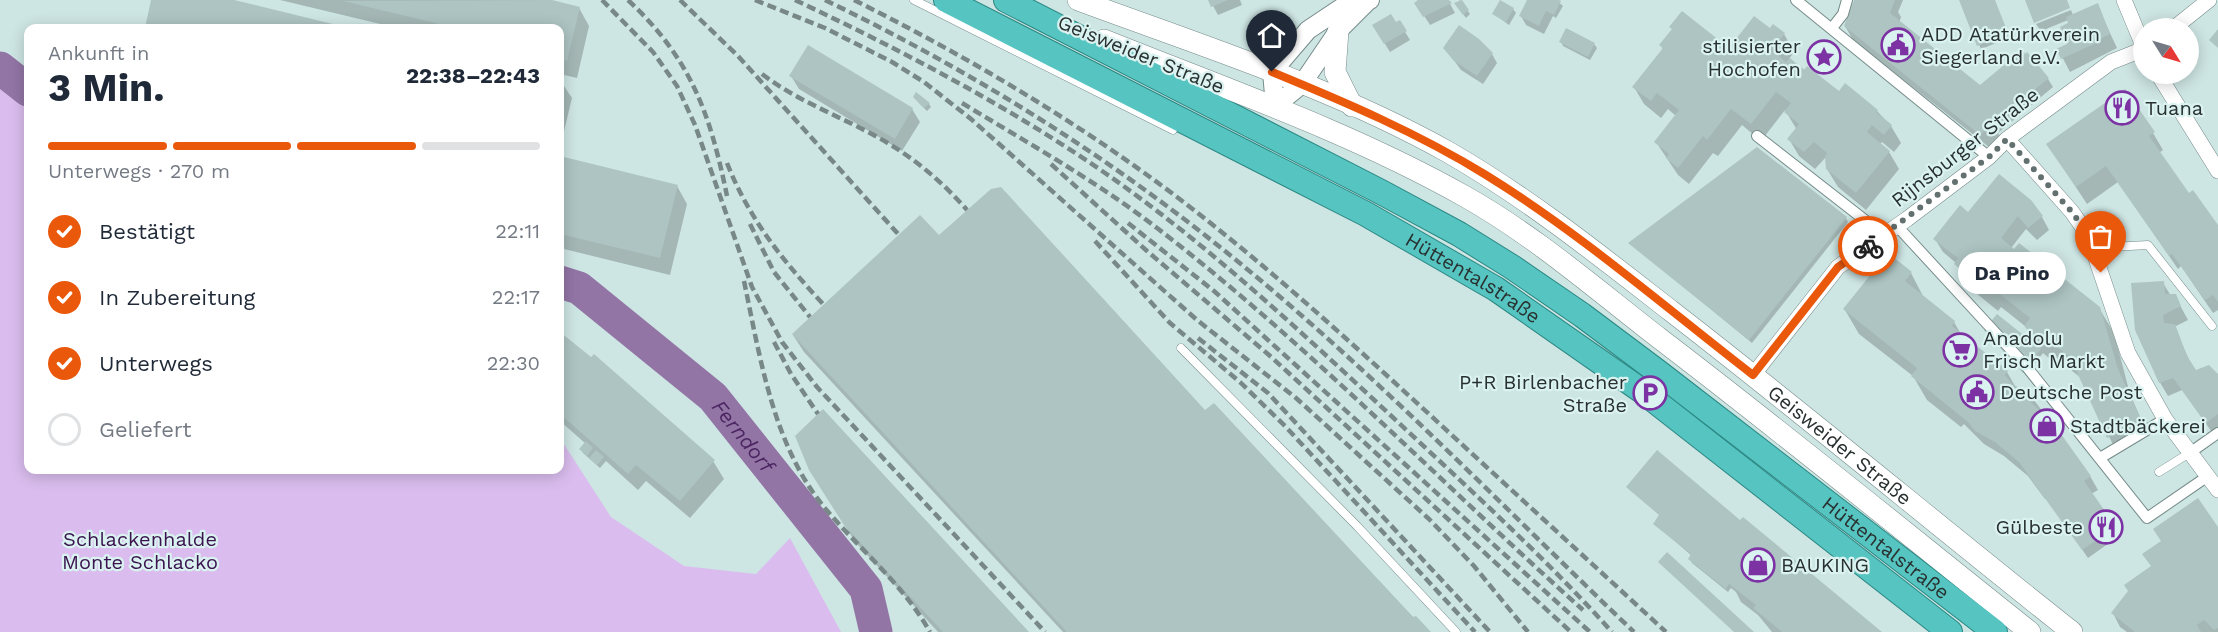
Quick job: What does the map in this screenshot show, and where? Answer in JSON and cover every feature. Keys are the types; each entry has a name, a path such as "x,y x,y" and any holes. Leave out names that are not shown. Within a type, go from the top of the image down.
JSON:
{"highway":[{"name":"Hüttentalstraße","path":"946,0 1366,214 1496,289 1642,391 1950,632"},
{"name":"Hüttentalstraße","path":"1007,0 1381,192 1459,234 1512,267 1582,315 1658,372 1995,632"}],"main road":[{"name":"Geisweider Straße","path":"1007,0 1232,91 1275,106 1407,166 1468,199 1543,248 1716,381 2030,632"},
{"name":"Geisweider Straße","path":"1078,0 1302,84 1436,146 1487,176 1560,225 1753,375 2072,632"},
{"path":"1338,31 1335,72 1352,106"},
{"path":"1468,199 1487,176"}],"street":[{"path":"1796,0 1989,157"},
{"path":"1832,28 1843,14 1847,0"},
{"path":"2124,0 2133,22"},
{"path":"2186,18 2209,0"},
{"path":"1275,106 1272,72 1308,30 1341,8 1369,1"},
{"path":"1275,106 1302,84 1338,31 1369,1"},
{"name":"Rijnsburger Straße","path":"1753,375 1838,267 1989,157 2007,139 2111,63 2133,54"},
{"path":"2164,84 2218,171"},
{"path":"1757,136 1891,230 2026,366 2146,518 2208,476"},
{"path":"2007,139 2072,212 2088,235 2128,353 2165,419 2218,490"},
{"path":"2100,458 2165,419"},
{"path":"2191,452 2218,433"}],"lane":[{"path":"914,0 1173,130"},
{"path":"2093,248 2148,245 2212,326"},
{"path":"1180,348 1357,525 1456,632"},
{"path":"2159,472 2191,452"}],"green space":[{"name":"Schlackenhalde Monte Schlacko","path":"0,77 24,102 24,474 564,474 564,444 611,517 684,566 756,574 790,538 841,632 0,632"}],"building":[{"path":"151,0 234,0 333,24 146,24"},
{"path":"552,0 580,7 567,61 564,60 564,24 439,24 343,1"},
{"path":"1208,0 1228,0 1211,7"},
{"path":"1418,0 1449,0 1452,3 1423,17 1414,3"},
{"path":"1462,0 1469,10 1463,15 1454,3"},
{"path":"1500,0 1514,8 1506,22 1492,14"},
{"path":"1527,0 1561,1 1554,15 1546,11 1539,26 1519,16"},
{"path":"1854,0 1895,0 1890,13 1980,85 2022,50 2025,54 2027,52 2049,78 1980,135 1844,26"},
{"path":"1959,0 1995,0 2008,33 1977,46"},
{"path":"2025,0 2067,0 2070,8 2034,23"},
{"path":"2098,3 2110,34 2100,39 2101,41 2061,59 2056,49 2067,44 2060,27 2068,23 2066,17"},
{"path":"1682,11 1729,48 1754,16 1770,28 1773,24 1785,33 1772,50 1786,62 1790,58 1804,70 1807,66 1839,91 1845,83 1878,110 1876,112 1892,125 1884,135 1872,125 1867,132 1890,151 1856,193 1826,169 1827,153 1814,142 1804,152 1787,139 1799,124 1784,112 1791,103 1776,92 1751,124 1731,109 1707,140 1703,136 1678,168 1666,158 1669,154 1654,142 1679,110 1657,93 1651,101 1632,87 1663,48 1659,45 1672,29 1669,27"},
{"path":"1391,14 1396,22 1400,20 1407,31 1384,44 1372,25"},
{"path":"1459,25 1479,39 1493,53 1477,76 1454,61 1443,48"},
{"path":"1566,28 1595,43 1588,57 1559,42"},
{"path":"2218,29 2218,48 2209,40"},
{"path":"808,45 913,108 895,139 789,76"},
{"path":"2125,89 2155,132 2149,136 2189,193 2193,190 2218,225 2218,302 2213,295 2205,300 2172,254 2169,256 2106,166 2076,187 2046,144"},
{"path":"916,92 930,103 924,108 913,97"},
{"path":"1757,147 1847,217 1749,340 1628,243"},
{"path":"564,157 678,185 660,258 564,235"},
{"path":"1999,174 2031,200 2043,216 2028,228 2018,216 2001,238 2014,249 2019,243 2100,307 2118,369 2142,422 2107,438 2070,357 2052,343 2049,347 2024,326 2030,318 1987,284 1984,288 1954,264 1958,258 1933,239 1960,205 1968,212"},
{"path":"1001,187 1205,410 1214,403 1413,617 1416,616 1431,632 1067,632 792,334 920,215 939,235 991,189"},
{"path":"1888,253 1912,272 1905,281 1955,321 1952,326 2008,371 2005,375 2012,384 2032,395 2028,400 2051,420 2091,476 2084,481 2116,527 2082,550 2019,462 1995,442 1975,431 1968,422 1911,376 1917,368 1843,309"},
{"path":"2164,281 2165,294 2176,294 2181,306 2163,315 2164,323 2175,324 2187,356 2196,370 2209,365 2218,374 2218,414 2206,423 2173,378 2159,383 2135,330 2131,283"},
{"path":"1997,314 2041,349 2023,373 1984,330"},
{"path":"564,335 591,357 594,354 715,460 680,501 636,465 628,474 564,418"},
{"path":"823,409 1029,632 943,632 844,525 809,470 795,436"},
{"path":"586,441 593,448 587,456 579,449"},
{"path":"596,450 604,457 597,465 589,458"},
{"name":"BAUKING","path":"1657,450 1740,520 1743,517 1882,632 1782,632 1753,608 1756,605 1729,584 1726,589 1688,559 1691,554 1653,524 1659,515 1626,487"},
{"path":"2198,498 2218,527 2218,628 2214,630 2204,620 2197,625 2201,632 2135,632 2111,613 2128,591 2124,585 2151,566 2142,554 2161,541 2153,529"},
{"path":"1667,552 1754,632 1734,632 1658,562"}],"waterway":[{"name":"Ferndorf","path":"0,68 24,87"},
{"name":"Ferndorf","path":"564,283 579,288 713,397 866,589 876,632"}],"railway":[{"path":"602,0 653,52 677,86 695,125 752,287 782,342 817,387 1045,632"},
{"path":"628,0 668,44 695,89 713,139 727,196"},
{"path":"680,0 738,56 899,235"},
{"path":"755,0 825,28 892,62 924,82 971,119 1197,320 1296,398 1429,519 1474,566 1528,632"},
{"path":"795,0 914,59 992,102 1068,148 1146,203 1226,266 1340,369 1515,533 1612,632"},
{"path":"825,0 880,27 986,86 1089,151 1188,222 1236,260 1339,349 1439,442 1634,632"},
{"path":"854,0 937,43 1058,114 1173,194 1272,273 1666,632"},
{"path":"762,74 809,103 902,152 931,174 967,210"},
{"path":"962,103 1110,194 1213,273 1321,366 1583,610"},
{"path":"727,163 746,203 768,238 824,305"},
{"path":"1051,164 1147,251 1269,355 1571,632"},
{"path":"1128,223 1214,291 1590,632"},
{"path":"750,224 774,272 810,317"},
{"path":"1095,241 1170,323 1241,383 1285,426 1475,632"},
{"path":"744,281 763,370 780,428 792,456 824,507 907,598 930,632"},
{"path":"1198,338 1268,393 1490,632"},
{"path":"774,342 791,374 818,414"}],"way so far":[{"path":"1868,246 1989,157 2007,139 2072,212 2088,235 2101,273"}],"place":[{"name":"ADD Atatürkverein Siegerland e.V.","path":"1898,45"},
{"name":"stilisierter Hochofen","path":"1824,57"},
{"name":"Tuana","path":"2122,108"},
{"name":"Da Pino","path":"2101,273"},
{"name":"Anadolu Frisch Markt","path":"1960,350"},
{"name":"Deutsche Post","path":"1977,392"},
{"name":"P+R Birlenbacher Straße","path":"1650,393"},
{"name":"Stadtbäckerei","path":"2047,426"},
{"name":"Gülbeste","path":"2106,527"},
{"name":"BAUKING","path":"1758,565"}],"route":[{"path":"1272,72 1391,124 1445,151 1487,176 1560,225 1753,375 1838,267 1868,246"}]}
